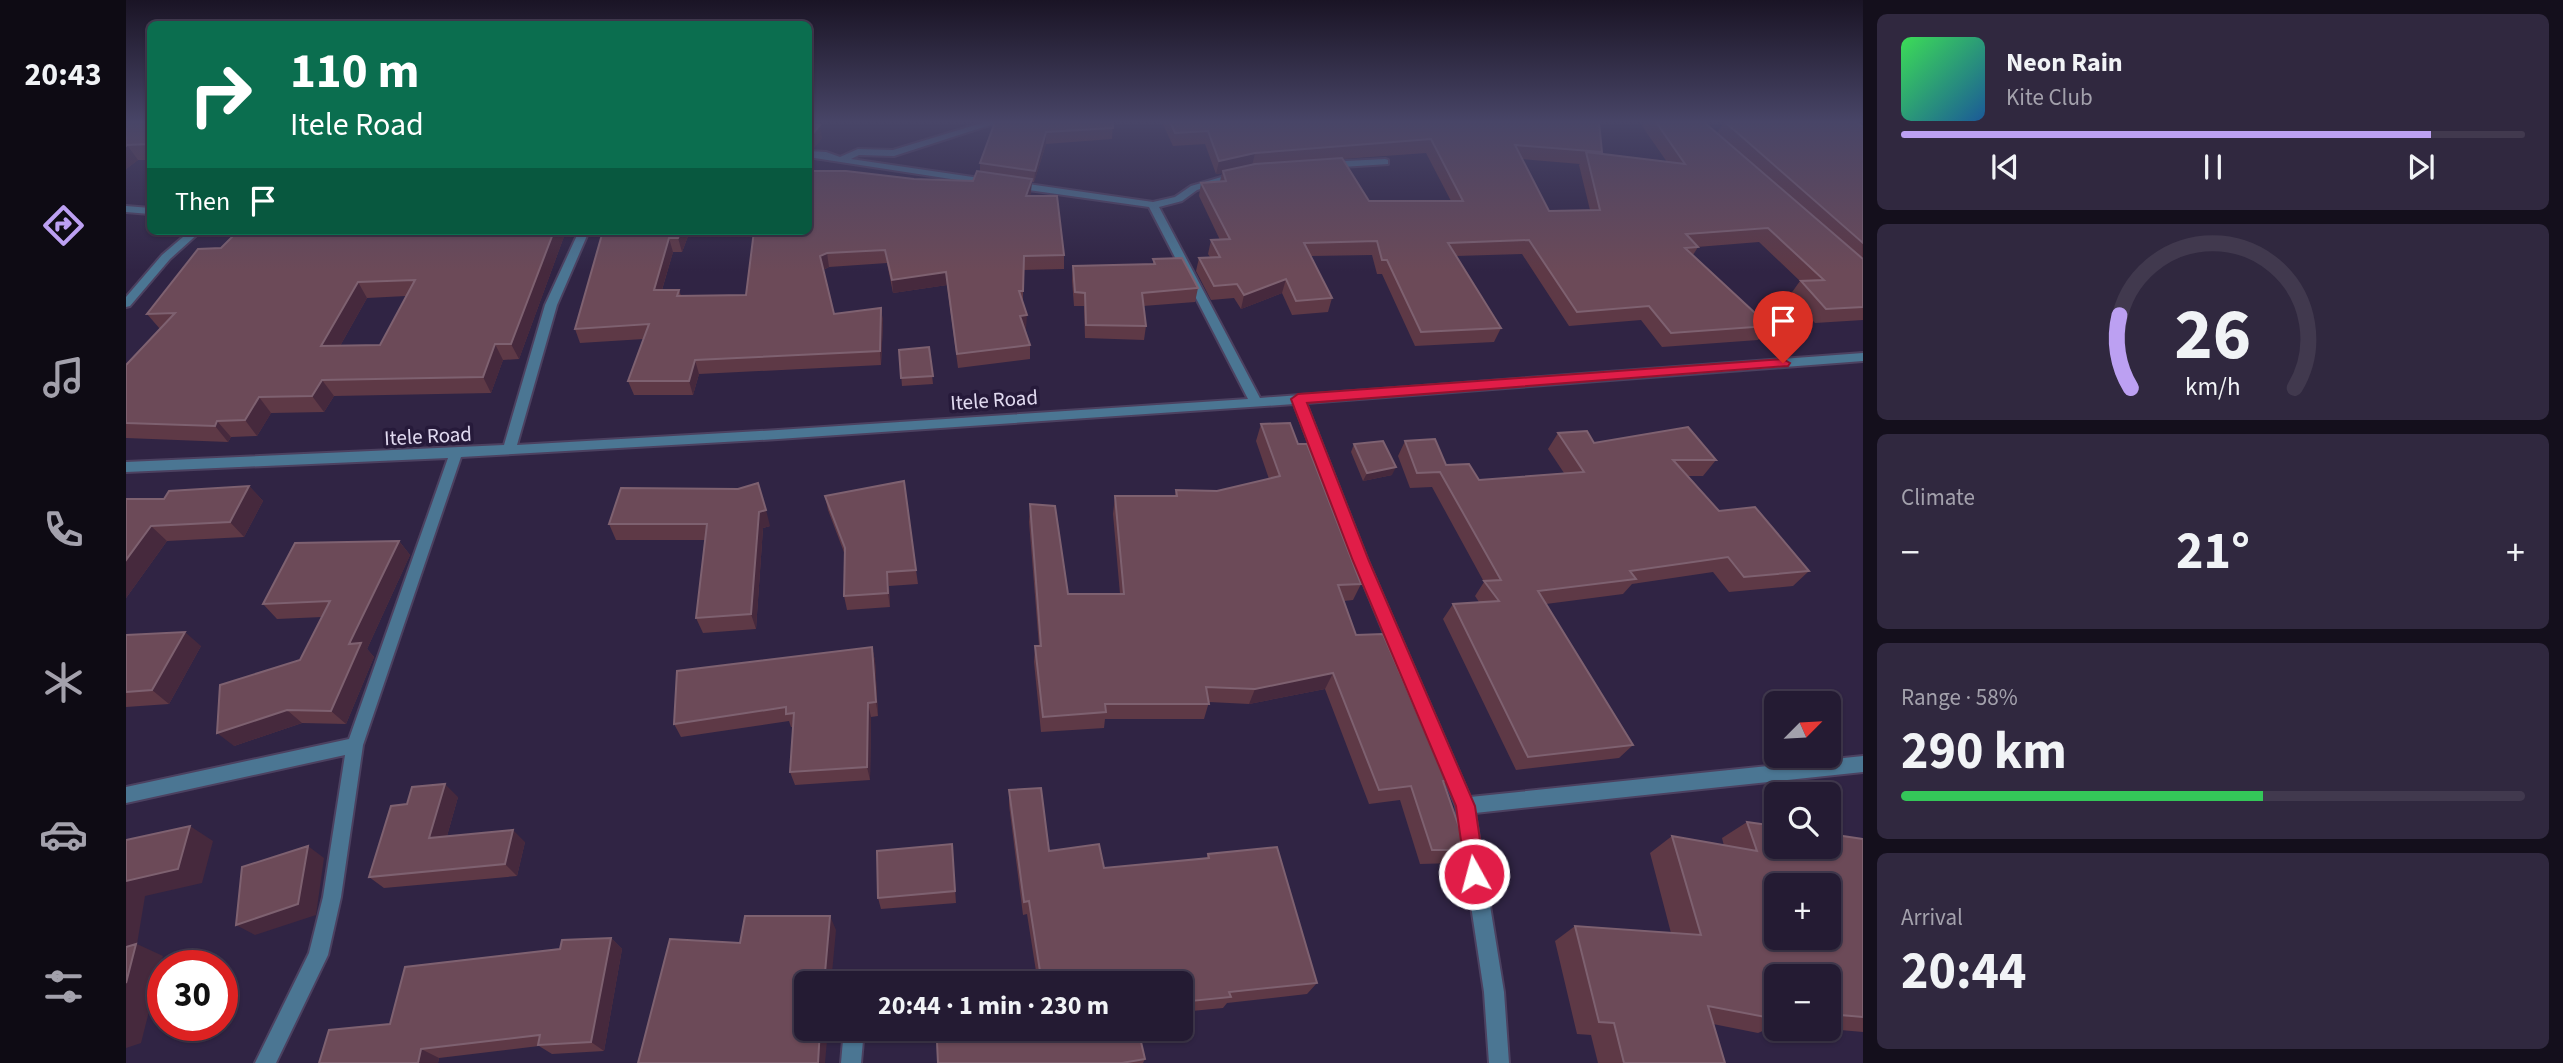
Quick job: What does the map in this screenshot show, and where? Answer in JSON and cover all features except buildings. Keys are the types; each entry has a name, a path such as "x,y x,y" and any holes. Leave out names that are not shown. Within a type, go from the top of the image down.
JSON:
{"street":[{"path":"921,172 1153,205 1178,199 1194,188 1215,180 1252,172"},
{"path":"1153,205 1256,403"},
{"path":"126,209 147,211"},
{"path":"126,304 166,257 192,235"},
{"path":"509,449 551,305 582,235"},
{"name":"Itele Road","path":"126,467 455,455 509,449 1256,403 1863,357"},
{"path":"1298,399 1361,561 1465,806 1494,992 1499,1063"},
{"path":"265,1063 318,955 332,897 355,745 455,455"},
{"path":"126,795 355,745"},
{"path":"1465,806 1863,764"},
{"path":"851,1063 854,1041"}],"route":[{"path":"1474,874 1465,806 1361,561 1298,399 1783,363"}]}
